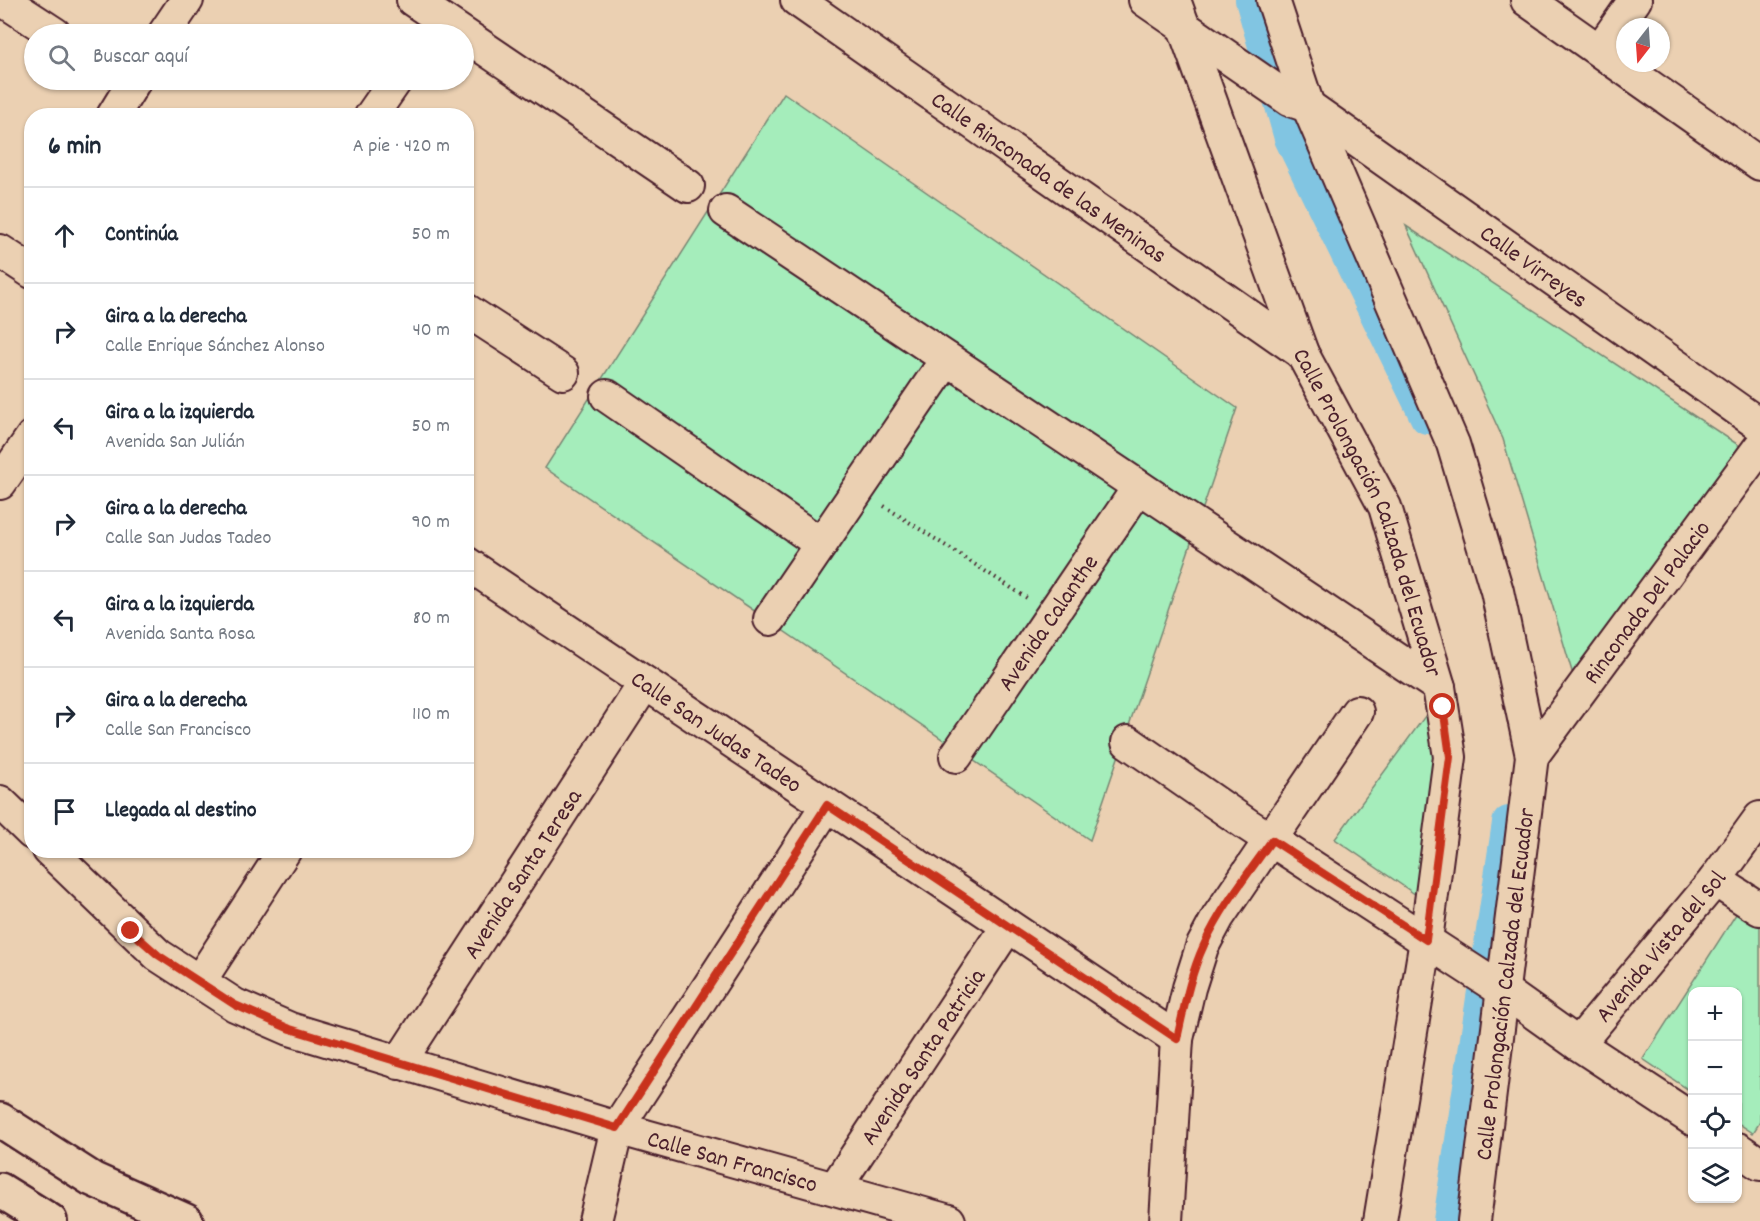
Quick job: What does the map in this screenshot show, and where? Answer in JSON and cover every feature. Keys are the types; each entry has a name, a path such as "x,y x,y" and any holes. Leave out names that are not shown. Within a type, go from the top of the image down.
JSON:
{"street":[{"path":"3,0 40,24"},
{"path":"171,24 187,0"},
{"name":"Calle Rinconada de las Meninas","path":"796,0 1302,353"},
{"name":"Calle Virreyes","path":"1145,0 1177,13 1231,62 1299,103 1760,426"},
{"name":"Calle Prolongación Calzada del Ecuador","path":"1273,0 1299,103 1453,444 1497,591 1532,756 1497,986 1474,1221"},
{"path":"1527,0 1760,164"},
{"path":"1600,50 1635,0"},
{"name":"Calle Prolongación Calzada del Ecuador","path":"1177,13 1302,353 1385,507 1439,687 1450,757 1426,940 1380,1221"},
{"path":"474,48 688,186"},
{"path":"116,108 126,90"},
{"path":"377,108 389,90"},
{"path":"726,211 1439,687"},
{"path":"0,251 24,267"},
{"path":"474,315 564,373"},
{"path":"770,619 947,359"},
{"path":"607,396 821,544"},
{"name":"Rinconada Del Palacio","path":"1532,756 1760,447"},
{"path":"0,483 24,448"},
{"name":"Avenida Calanthe","path":"956,756 1139,488"},
{"name":"Calle San Judas Tadeo","path":"474,571 1177,1039"},
{"name":"Avenida Santa Teresa","path":"399,1063 645,683"},
{"path":"1166,1221 1177,1039 1189,988 1202,948 1218,916 1272,840 1357,712"},
{"path":"1128,742 1272,840 1497,986 1578,1044 1688,1116"},
{"path":"0,802 24,825"},
{"path":"595,1221 617,1128 827,805"},
{"name":"Avenida Vista del Sol","path":"1578,1044 1715,880 1760,818"},
{"name":"Calle San Francisco","path":"57,858 158,955 235,1005 290,1029 617,1128 949,1221"},
{"path":"199,982 280,858"},
{"path":"1715,880 1760,909"},
{"name":"Avenida Santa Patricia","path":"835,1188 1008,926"},
{"path":"0,1120 92,1179 186,1221"},
{"path":"1742,1152 1760,1164"},
{"path":"0,1190 50,1221"}],"path":[{"path":"858,490 1053,614"}],"green space":[{"path":"784,93 1237,408 1090,840 545,468"},
{"path":"1406,226 1746,450 1576,685 1503,439"},
{"path":"1431,708 1454,726 1435,908 1335,839"},
{"path":"1738,911 1760,925 1760,1122 1753,1133 1742,1126 1742,987 1689,987"},
{"path":"1688,989 1688,1089 1643,1059"}],"waterway":[{"path":"1252,0 1291,138 1427,417"},
{"path":"1450,1221 1509,823"}],"route":[{"path":"131,931 158,955 235,1005 290,1029 617,1128 827,805 1177,1039 1189,988 1202,948 1218,916 1272,840 1426,940 1450,757 1443,707"}]}
